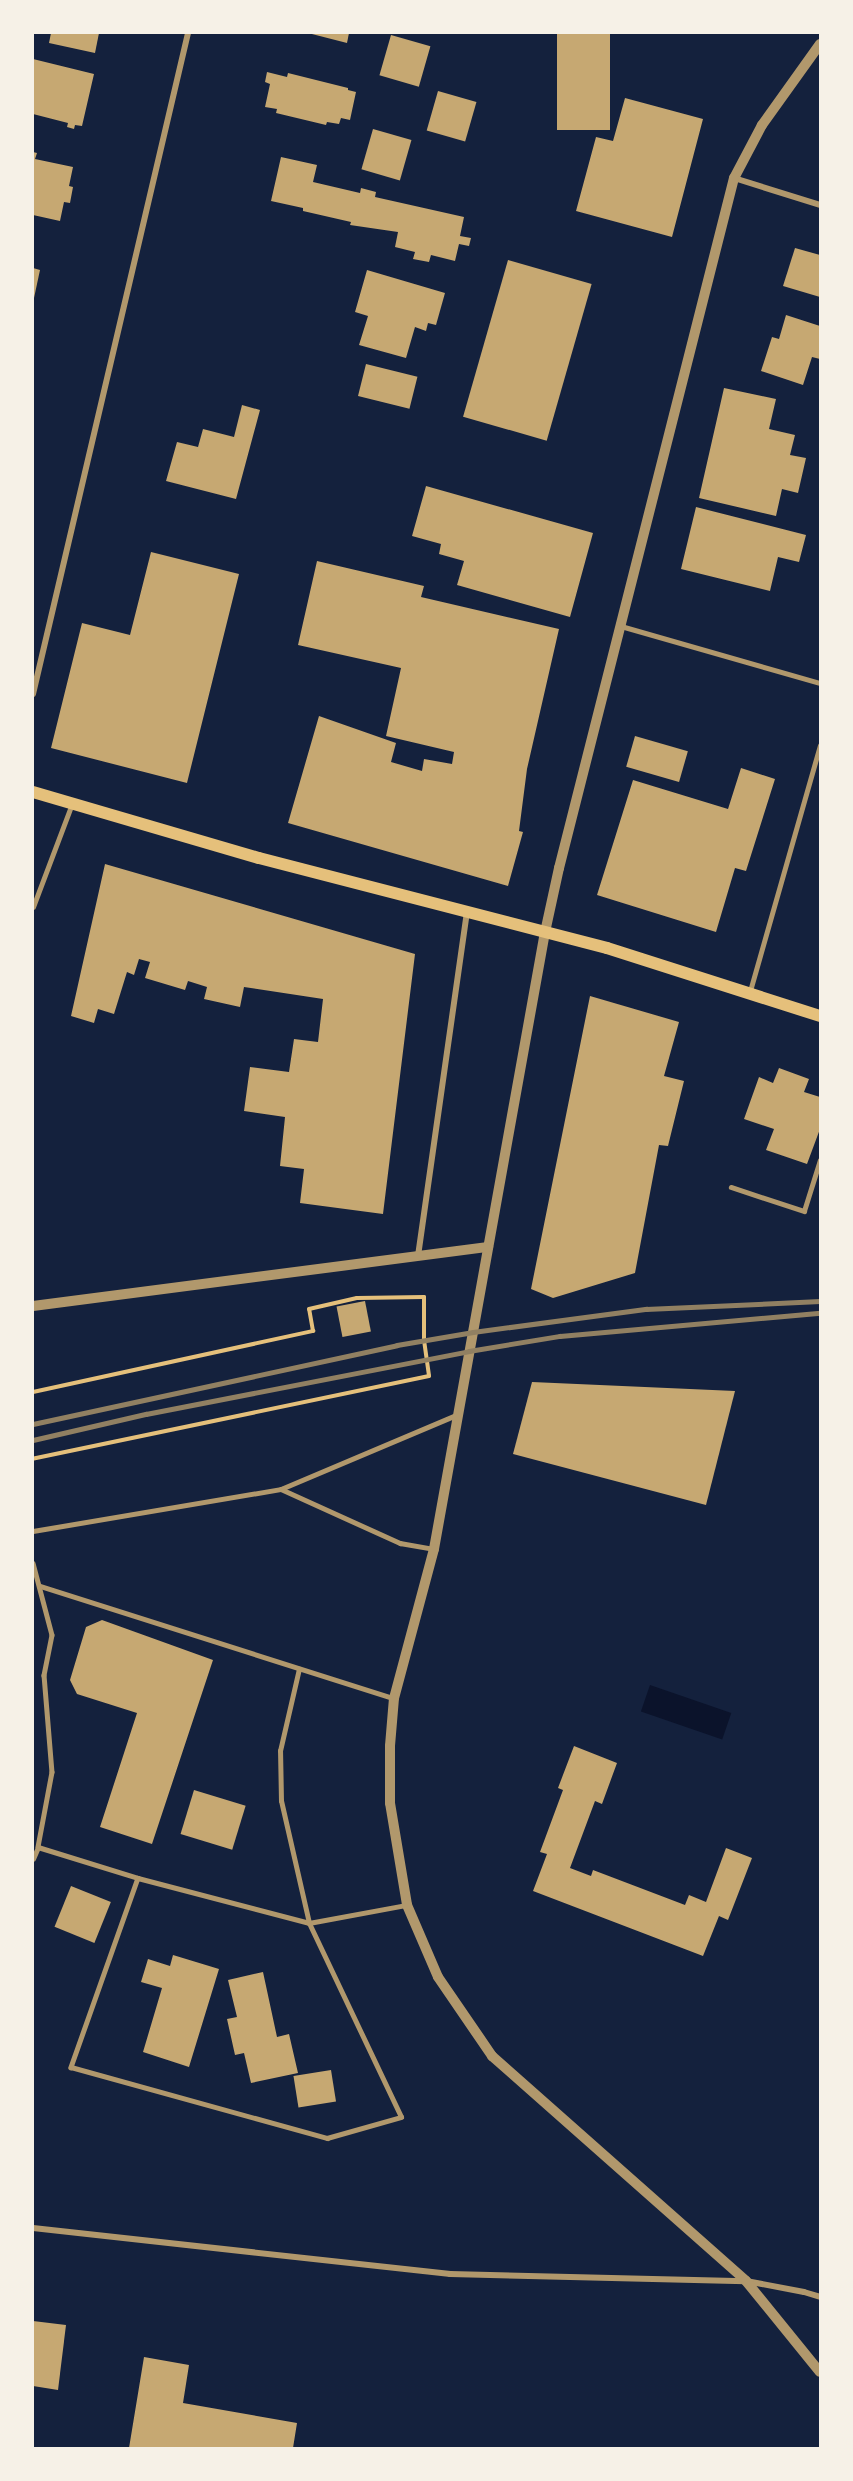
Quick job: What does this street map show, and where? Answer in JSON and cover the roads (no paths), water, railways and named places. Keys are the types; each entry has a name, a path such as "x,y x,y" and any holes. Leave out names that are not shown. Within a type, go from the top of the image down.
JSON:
{"main road":[{"path":"33,792 259,858 607,948 820,1016"}],"street":[{"path":"33,694 188,33"},
{"path":"820,44 762,124 734,178 545,932 434,1549 394,1698 390,1746 390,1803 407,1905 438,1977 492,2056 746,2281 820,2372"},
{"path":"734,178 820,205"},
{"path":"418,1256 467,913"},
{"path":"33,1306 488,1247"},
{"path":"33,2228 450,2274 746,2281 804,2292 820,2298"}],"lane":[{"path":"621,626 820,683"},
{"path":"749,994 820,746"},
{"path":"33,908 72,804"},
{"path":"731,1187 804,1211 820,1160"},
{"path":"33,1531 281,1489 457,1414"},
{"path":"281,1489 400,1543 434,1549"},
{"path":"33,1563 52,1635 44,1675 52,1772 38,1846 33,1859"},
{"path":"40,1586 394,1698"},
{"path":"138,1878 71,2067 327,2138 401,2117 309,1923 281,1801 280,1751 299,1669"},
{"path":"38,1846 138,1878 309,1923 407,1905"}],"water":[{"path":"650,1685 731,1713 722,1739 641,1711"}],"railway":[{"path":"33,1424 397,1345 473,1332 646,1309 820,1301"},
{"path":"33,1440 146,1414 469,1351 560,1336 820,1313"}]}
